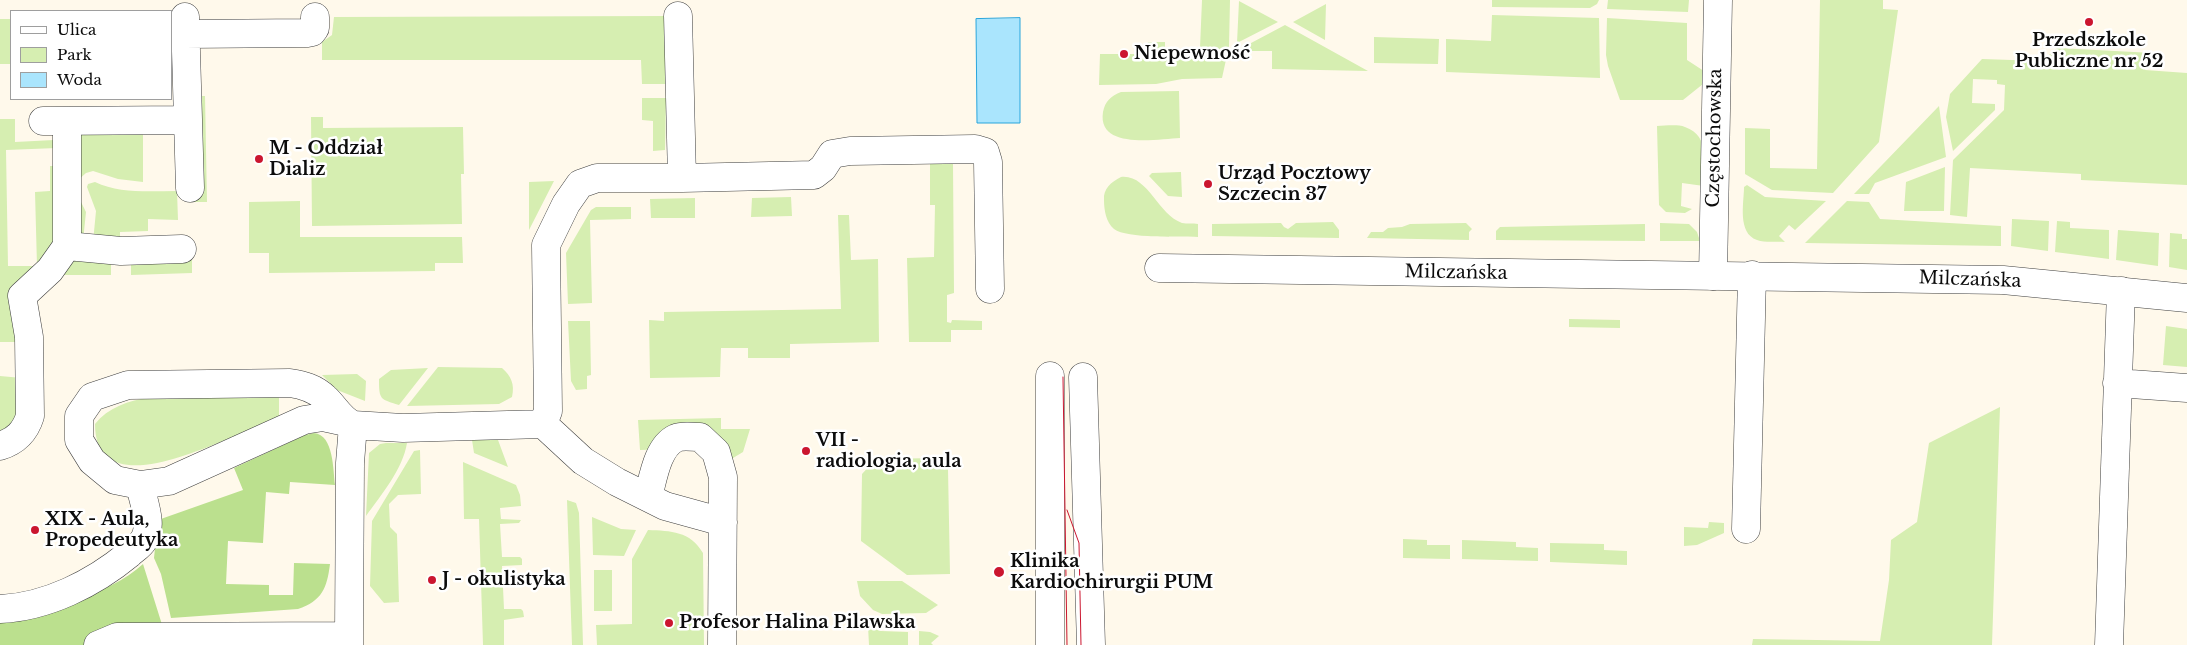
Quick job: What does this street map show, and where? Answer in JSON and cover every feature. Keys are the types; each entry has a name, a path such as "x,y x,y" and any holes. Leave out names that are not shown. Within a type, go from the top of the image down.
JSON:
{"street":[{"name":"Częstochowska","path":"1713,276 1718,0"},
{"path":"678,16 682,178"},
{"path":"190,188 185,26 308,33 312,32 315,28 315,17"},
{"path":"0,446 19,437 27,426 30,416 29,337 22,296 50,270 67,246 55,121 188,120"},
{"path":"543,424 548,411 546,245 566,204 580,184 597,178 814,175 823,168 832,154 850,151 976,149 985,152 988,162 990,289"},
{"path":"67,246 121,251 182,249"},
{"name":"Milczańska","path":"1159,268 2003,280 2187,298"},
{"path":"1746,529 1752,276"},
{"path":"2109,645 2121,291"},
{"path":"1050,376 1050,645"},
{"path":"1083,377 1091,645"},
{"path":"2118,382 2187,388"},
{"path":"98,645 117,637 221,640 349,640 349,423 325,397 308,386 290,383 128,385 92,397 79,416 79,440 92,461 114,480 140,485 169,481 304,420 324,417 349,423 403,428 543,424 583,461 617,482 665,506 723,522"},
{"path":"648,497 656,467 665,447 676,438 700,438 716,452 721,463 723,476 724,562 722,645"},
{"path":"0,609 9,609 50,598 90,582 111,569 144,541 148,523 140,485"},
{"path":"724,562 738,626 739,645"}],"green space":[{"path":"1202,0 1230,0 1229,46 1222,78 1182,79 1156,84 1099,85 1100,54 1148,54 1148,42 1165,42 1165,51 1200,48"},
{"path":"1492,0 1599,0 1597,4 1590,8 1492,7"},
{"path":"1608,0 1689,0 1688,12 1607,9"},
{"path":"1820,0 1883,0 1883,9 1898,10 1879,142 1833,193 1772,190 1745,174 1745,128 1770,129 1770,168 1817,169"},
{"path":"1239,1 1278,22 1237,43"},
{"path":"1326,4 1325,40 1293,22"},
{"path":"1492,15 1599,18 1600,78 1446,72 1446,39 1491,41"},
{"path":"666,16 666,84 642,84 641,60 322,60 322,42 332,35 334,17"},
{"path":"1607,18 1687,23 1687,60 1710,75 1708,80 1683,100 1620,100 1606,55"},
{"path":"0,19 10,19 10,64 0,64"},
{"path":"1285,25 1368,71 1272,69 1272,51 1236,51"},
{"path":"1374,37 1439,39 1438,64 1374,63"},
{"path":"2057,48 2153,53 2145,70 2187,73 2187,185 2081,180 2081,174 1970,168 1967,217 1950,215 1953,160 2004,110 2005,85 1997,84 1997,80 1973,79 1972,103 1995,104 1995,110 1953,151 1946,117 1950,94 1982,59 2042,61"},
{"path":"1179,91 1180,138 1131,140 1109,132 1104,124 1103,112 1105,105 1111,97 1121,92"},
{"path":"202,96 205,96 207,202 186,202 186,191 200,190"},
{"path":"642,98 666,98 665,150 653,151 653,121 642,120"},
{"path":"1939,106 1946,157 1875,183 1869,194 1854,194"},
{"path":"311,117 323,117 323,128 463,127 464,174 461,174 462,224 312,226"},
{"path":"0,119 15,119 15,142 54,140 57,148 6,150 8,266 37,266 35,192 50,191 50,166 59,166 60,244 21,289 23,342 0,342"},
{"path":"1675,125 1685,127 1699,137 1702,144 1705,160 1704,186 1682,183 1681,206 1692,209 1685,213 1666,212 1659,205 1657,126"},
{"path":"85,133 143,134 143,182 118,179 93,171 86,173 77,181 79,198 86,212 83,241 74,241 79,136"},
{"path":"930,164 953,164 954,293 947,295 947,322 951,323 952,320 982,321 982,330 951,330 951,342 909,342 907,258 934,257 935,205 930,205"},
{"path":"1945,167 1944,211 1904,211 1906,182"},
{"path":"1181,172 1182,197 1168,196 1149,176 1152,173"},
{"path":"1121,177 1139,182 1174,219 1182,223 1198,224 1198,237 1142,236 1114,229 1106,216 1104,196 1108,186"},
{"path":"554,181 529,230 529,182"},
{"path":"95,182 125,190 177,191 178,220 148,219 148,231 120,232 120,244 93,242 96,211 87,187 88,184"},
{"path":"1747,185 1765,197 1826,201 1795,230 1789,225 1779,236 1785,242 1760,241 1751,236 1744,224 1744,187"},
{"path":"791,197 792,216 751,217 752,198"},
{"path":"695,198 695,218 651,218 650,199"},
{"path":"300,201 300,237 462,237 463,263 435,263 435,271 269,273 269,253 249,253 249,202"},
{"path":"1847,201 1869,202 1880,219 2001,226 2001,246 1805,243"},
{"path":"596,207 631,207 631,219 590,220 592,303 568,304 566,253 591,210"},
{"path":"838,215 849,215 851,260 878,259 879,342 790,344 790,358 748,358 748,348 721,348 720,377 650,378 649,320 664,321 664,312 841,309"},
{"path":"2012,219 2049,221 2048,251 2011,246"},
{"path":"2057,221 2070,222 2070,228 2109,230 2109,259 2055,252"},
{"path":"1333,222 1339,230 1339,238 1212,236 1212,224 1281,223 1288,229 1296,223"},
{"path":"1466,223 1472,229 1469,232 1469,240 1367,238 1371,232 1383,232 1388,228 1402,227 1410,224"},
{"path":"1660,223 1689,224 1697,232 1700,241 1660,241"},
{"path":"1645,224 1645,241 1496,240 1496,231 1500,227"},
{"path":"2118,230 2159,233 2158,266 2116,260"},
{"path":"2170,233 2182,234 2182,239 2187,239 2187,270 2169,267"},
{"path":"192,253 192,273 131,275 131,254"},
{"path":"92,255 111,256 111,275 64,275 66,264"},
{"path":"1569,319 1620,320 1620,328 1569,327"},
{"path":"568,321 590,321 591,375 587,376 587,389 576,390 571,381"},
{"path":"2166,326 2187,329 2187,367 2163,365"},
{"path":"438,367 502,368 512,381 512,397 499,404 407,406"},
{"path":"428,368 399,405 384,400 380,395 379,379 391,370"},
{"path":"357,374 366,381 365,401 337,390 322,375"},
{"path":"0,376 22,378 19,420 0,434"},
{"path":"167,396 279,397 279,420 184,456 143,465 124,464 109,458 99,445 95,424 106,413 119,406 134,401"},
{"path":"2000,407 1992,645 1752,645 1753,639 1880,641 1889,580 1891,540 1917,522 1929,443"},
{"path":"721,418 721,429 750,429 743,452 728,461 721,447 640,450 638,420"},
{"path":"314,433 321,435 329,446 333,462 335,485 290,482 289,494 266,492 263,543 228,541 226,584 269,585 269,595 293,595 294,563 330,564 325,587 318,598 298,609 171,618 161,574 154,558 158,520 243,490 234,468 305,435"},
{"path":"472,440 498,440 508,467 474,453"},
{"path":"407,443 405,453 396,472 385,491 366,516 369,453 380,444"},
{"path":"420,450 421,494 398,495 389,504 390,527 397,534 399,602 384,603 370,586 372,521 414,451"},
{"path":"936,458 942,461 948,469 950,574 907,575 861,541 862,474 873,462 881,459"},
{"path":"463,462 516,485 520,495 521,506 500,508 501,519 521,520 519,523 500,524 502,557 520,557 522,559 522,565 502,566 504,609 521,609 524,617 504,620 504,645 483,645 479,519 464,519"},
{"path":"567,500 576,503 579,513 583,645 572,645"},
{"path":"592,517 621,529 636,530 624,556 593,555"},
{"path":"1709,522 1724,523 1724,533 1697,545 1684,546 1684,527 1708,528"},
{"path":"648,530 672,532 686,536 703,553 704,645 597,645 596,625 632,624 632,559"},
{"path":"1403,539 1427,540 1427,545 1450,545 1450,559 1403,558"},
{"path":"1462,540 1516,542 1516,547 1538,548 1538,561 1462,559"},
{"path":"1550,543 1604,544 1604,550 1627,551 1627,565 1550,562"},
{"path":"143,564 164,631 85,645 0,645 0,618 56,606 94,593 129,575"},
{"path":"594,570 612,570 612,611 594,611"},
{"path":"857,581 902,581 938,605 926,613 882,614 873,610 860,596"},
{"path":"868,626 881,631 908,632 908,645 869,645"},
{"path":"919,631 930,632 939,636 931,643 933,645 919,645"}],"water":[{"path":"1020,18 1020,123 977,123 976,19"}],"tram line":[{"path":"1063,377 1067,645"},
{"path":"1067,510 1079,543 1081,645"}],"place":[{"name":"Przedszkole Publiczne nr 52","path":"2089,22"},
{"name":"Niepewność","path":"1124,54"},
{"name":"M - Oddział Dializ","path":"259,159"},
{"name":"Urząd Pocztowy Szczecin 37","path":"1208,184"},
{"name":"VII - radiologia, aula","path":"806,451"},
{"name":"XIX - Aula, Propedeutyka","path":"35,530"},
{"name":"Klinika Kardiochirurgii PUM","path":"999,572"},
{"name":"J - okulistyka","path":"432,580"},
{"name":"Profesor Halina Pilawska","path":"669,623"}]}
